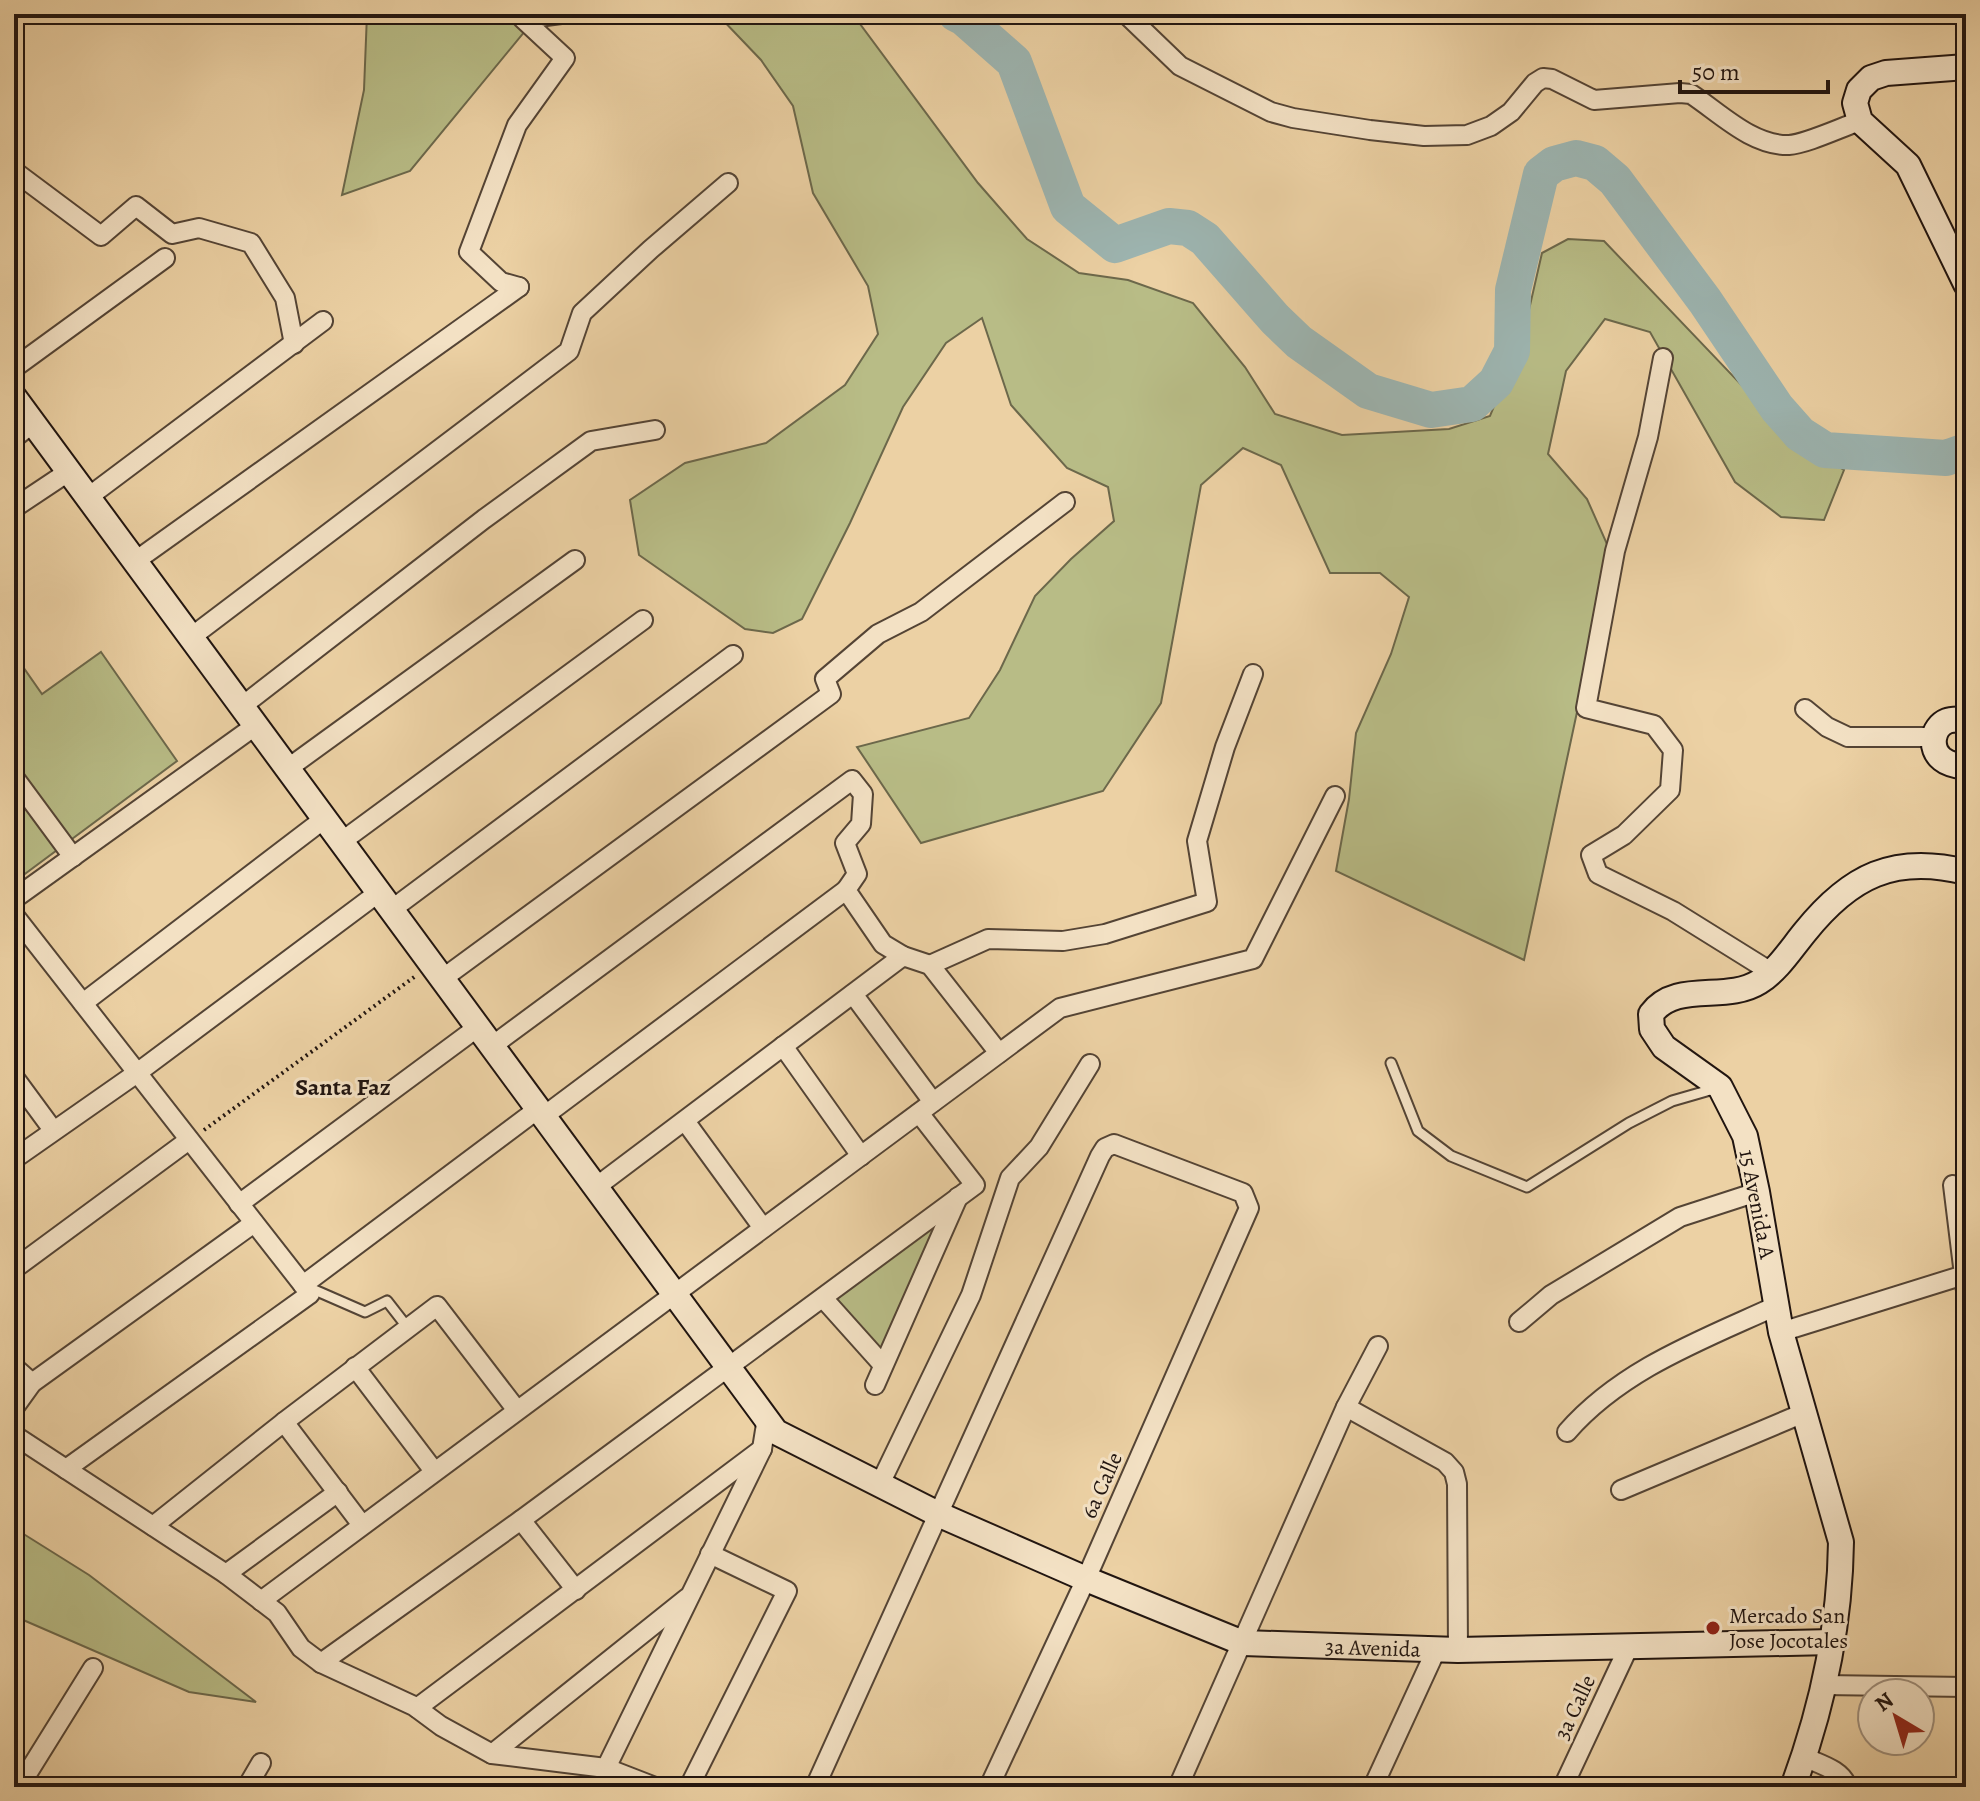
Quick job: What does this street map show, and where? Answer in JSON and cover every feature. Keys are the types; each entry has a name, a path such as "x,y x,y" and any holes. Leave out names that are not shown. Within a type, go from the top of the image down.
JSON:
{"street":[{"path":"134,562 519,287 501,282 469,252 517,125 565,58 523,19 561,14"},
{"path":"1126,14 1180,66 1271,112 1370,130 1424,136 1467,135 1491,126 1511,112 1543,78 1552,79 1594,100 1691,94 1752,137 1791,145 1860,121"},
{"path":"1966,67 1886,73 1871,78 1859,90 1855,103 1860,121 1908,165 1966,284"},
{"path":"14,171 101,236 136,206 172,234 199,228 251,243 285,298 294,344"},
{"path":"190,638 569,351 582,313 728,183"},
{"path":"14,368 165,258"},
{"path":"87,498 323,321"},
{"path":"1663,358 1648,437 1615,551 1586,708 1654,725 1673,750 1670,790 1624,835 1591,855 1598,874 1673,911 1771,972"},
{"name":"3a Avenida","path":"14,397 24,430 68,472 776,1432 940,1515 1243,1643 1447,1650 1832,1642"},
{"path":"14,899 73,857 248,716 484,519 591,441 655,430"},
{"path":"14,508 68,472"},
{"path":"437,972 831,694 825,679 878,634 934,604 1065,502"},
{"path":"287,769 575,560"},
{"path":"341,842 643,620"},
{"path":"14,1159 733,655"},
{"path":"930,965 988,939 1063,941 1105,934 1207,902 1197,841 1225,747 1253,674"},
{"path":"1805,709 1827,727 1848,737 1934,737"},
{"path":"1966,719 1943,723 1934,737 1937,753 1942,760 1966,767"},
{"path":"14,777 73,857"},
{"path":"239,1204 485,1037 852,780 863,794 861,824 845,843 857,874 846,890 303,1285"},
{"path":"261,1601 1060,1008 1253,959 1335,796"},
{"path":"83,1003 324,819"},
{"name":"15 Avenida A","path":"1793,1787 1824,1685 1841,1575 1841,1542 1781,1332 1745,1136 1720,1087 1664,1047 1652,1029 1651,1014 1660,1002 1669,999 1746,988 1771,972 1824,909 1856,883 1893,869 1923,864 1966,872"},
{"path":"846,890 883,944 903,956 930,965 999,1053"},
{"path":"14,915 310,1294 66,1469"},
{"path":"596,1187 903,956"},
{"path":"321,1663 521,1520 975,1185 853,994"},
{"path":"783,1046 861,1156"},
{"path":"879,1486 971,1295 1010,1178 1039,1147 1090,1064"},
{"path":"14,1077 53,1130"},
{"path":"685,1121 763,1228"},
{"path":"14,1269 189,1140"},
{"name":"6a Calle","path":"940,1515 1105,1148 1114,1144 1243,1193 1249,1208 1086,1579 989,1787"},
{"path":"1781,1332 1965,1283 1953,1185"},
{"path":"1519,1322 1551,1295 1680,1217 1757,1192"},
{"path":"875,1385 959,1195"},
{"path":"14,1408 32,1383 254,1223"},
{"path":"823,1298 883,1365"},
{"path":"153,1526 437,1306 516,1409"},
{"path":"1567,1432 1585,1411 1609,1391 1675,1352 1776,1306"},
{"path":"1178,1787 1346,1407 1378,1346"},
{"path":"14,1367 32,1383"},
{"path":"355,1367 434,1471"},
{"path":"1346,1407 1445,1462 1454,1472 1457,1484 1447,1650 1373,1787"},
{"path":"1621,1490 1806,1412"},
{"path":"606,1768 762,1449 767,1418"},
{"path":"284,1422 362,1525"},
{"path":"14,1435 226,1574 277,1613 301,1648 321,1663 382,1689 492,1754 606,1768 655,1787"},
{"path":"417,1708 762,1449"},
{"path":"226,1574 338,1492"},
{"path":"815,1787 940,1515"},
{"path":"521,1520 576,1590"},
{"path":"689,1787 787,1591 710,1554"},
{"path":"492,1754 692,1594"},
{"name":"3a Calle","path":"1563,1787 1629,1646"},
{"path":"19,1787 93,1668"},
{"path":"1824,1685 1966,1687"},
{"path":"1804,1757 1838,1773 1845,1779 1847,1787"},
{"path":"247,1787 261,1763"}],"lane":[{"path":"1391,1063 1418,1131 1451,1156 1527,1187 1629,1123 1672,1101 1720,1087"},
{"path":"303,1285 365,1312 387,1301 408,1328"}],"path":[{"path":"189,1140 437,972"}],"green space":[{"path":"367,14 539,14 410,171 342,195 364,90"},
{"path":"717,14 848,14 860,24 978,183 1027,239 1079,273 1128,280 1193,303 1245,367 1275,414 1342,435 1449,429 1490,416 1523,336 1542,253 1568,239 1604,241 1794,440 1844,470 1824,520 1781,517 1735,482 1650,332 1605,319 1566,371 1548,454 1587,499 1611,553 1524,960 1336,871 1349,799 1356,733 1391,654 1409,597 1380,573 1330,573 1281,465 1243,448 1201,485 1161,703 1103,791 921,843 857,747 969,718 1000,670 1035,596 1114,521 1108,487 1067,468 1011,405 982,318 946,343 903,407 802,619 773,633 745,629 639,555 630,500 685,463 766,443 845,385 878,334 868,286 813,193 793,106 761,60"},
{"path":"101,652 177,761 14,882 14,654 42,694"},
{"path":"959,1195 883,1365 824,1298"},
{"path":"14,1528 89,1575 256,1702 189,1692 14,1616"}],"waterway":[{"path":"956,14 1014,62 1068,207 1115,245 1169,226 1188,228 1205,239 1299,342 1368,391 1431,410 1472,404 1496,382 1512,351 1513,290 1541,174 1554,164 1576,158 1595,163 1615,180 1705,301 1777,408 1800,434 1825,450 1946,458 1966,451"}],"place":[{"name":"Mercado San Jose Jocotales","path":"1713,1628"}],"district":[{"name":"Santa Faz","path":"343,1087"}]}
